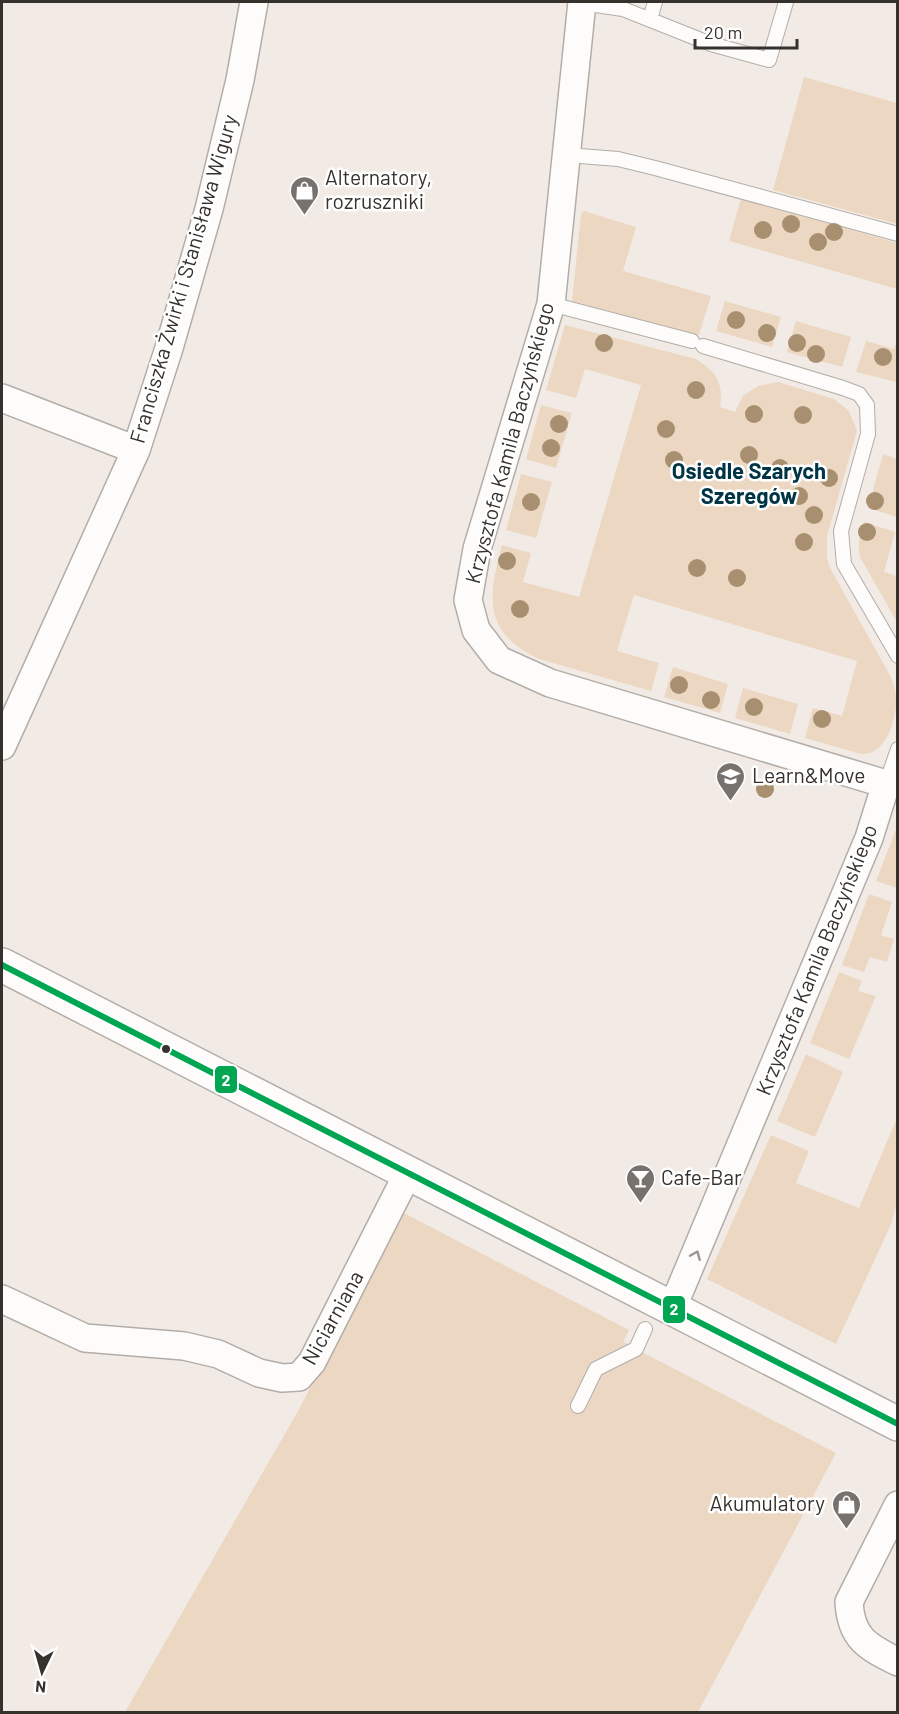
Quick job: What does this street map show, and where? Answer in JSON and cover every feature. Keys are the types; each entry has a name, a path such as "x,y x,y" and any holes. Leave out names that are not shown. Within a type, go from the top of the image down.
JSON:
{"main road":[{"path":"2,965 897,1424"}],"street":[{"name":"Franciszka Żwirki i Stanisława Wigury","path":"2,746 136,450 169,348 209,209 240,80 254,2"},
{"name":"Krzysztofa Kamila Baczyńskiego","path":"582,2 551,304 477,549 468,600 476,630 499,660 550,683 886,784 869,838 672,1309"},
{"path":"2,399 136,450"},
{"name":"Niciarniana","path":"2,1299 85,1338 184,1346 218,1354 259,1373 282,1378 299,1377 312,1362 408,1173"},
{"path":"897,1504 849,1602 850,1619 857,1635 866,1644 897,1662"}],"lane":[{"path":"582,2 623,9 711,44 769,60 786,2"},
{"path":"650,19 656,2"},
{"path":"566,152 580,156 618,159 655,168 897,234"},
{"path":"551,304 697,344 859,394 867,405 868,434 841,531 844,564 897,656"},
{"path":"886,784 897,749"},
{"path":"578,1406 596,1369 636,1349 645,1329"}],"shaded area":[{"path":"804,77 897,103 897,224 773,190"},
{"path":"741,198 897,243 897,289 729,241"},
{"path":"584,211 636,227 623,271 711,296 699,335 572,301 581,214"},
{"path":"725,301 781,317 772,347 716,331"},
{"path":"796,321 851,337 842,367 787,352"},
{"path":"565,325 696,359 709,368 717,378 721,391 720,407 735,412 743,396 758,386 778,382 834,399 849,411 857,431 827,536 827,558 830,568 894,685 896,708 892,726 877,749 861,754 805,738 813,708 842,716 857,661 634,595 617,651 659,663 651,691 539,659 507,637 494,611 493,597 502,545 531,553 523,582 579,597 641,385 585,369 576,398 546,390"},
{"path":"897,339 898,380 896,382 856,372 866,341 894,349"},
{"path":"541,405 572,413 556,468 526,459"},
{"path":"883,454 897,459 897,517 868,508"},
{"path":"521,474 552,482 536,538 506,530"},
{"path":"864,522 895,532 884,572 897,576 897,622 860,557 859,539"},
{"path":"673,667 728,684 720,713 664,697"},
{"path":"743,688 798,704 790,734 735,718"},
{"path":"897,827 898,886 897,888 876,881"},
{"path":"869,894 892,902 881,935 894,939 887,962 870,957 864,972 842,965"},
{"path":"839,972 862,981 858,991 876,996 849,1059 810,1043"},
{"path":"806,1054 843,1072 815,1137 777,1121"},
{"path":"897,1118 897,1203 892,1222 836,1344 707,1279 771,1135 809,1151 796,1183 859,1208"},
{"path":"402,1212 629,1330 623,1342 836,1453 698,1712 125,1712 298,1411"}],"transit line":[{"name":"2","path":"2,965 898,1424"}],"place":[{"name":"Alternatory, rozruszniki","path":"304,216"},
{"name":"Learn&Move","path":"731,802"},
{"name":"Cafe-Bar","path":"640,1204"},
{"name":"Akumulatory","path":"846,1530"}],"district":[{"name":"Osiedle Szarych Szeregów","path":"749,484"}]}
